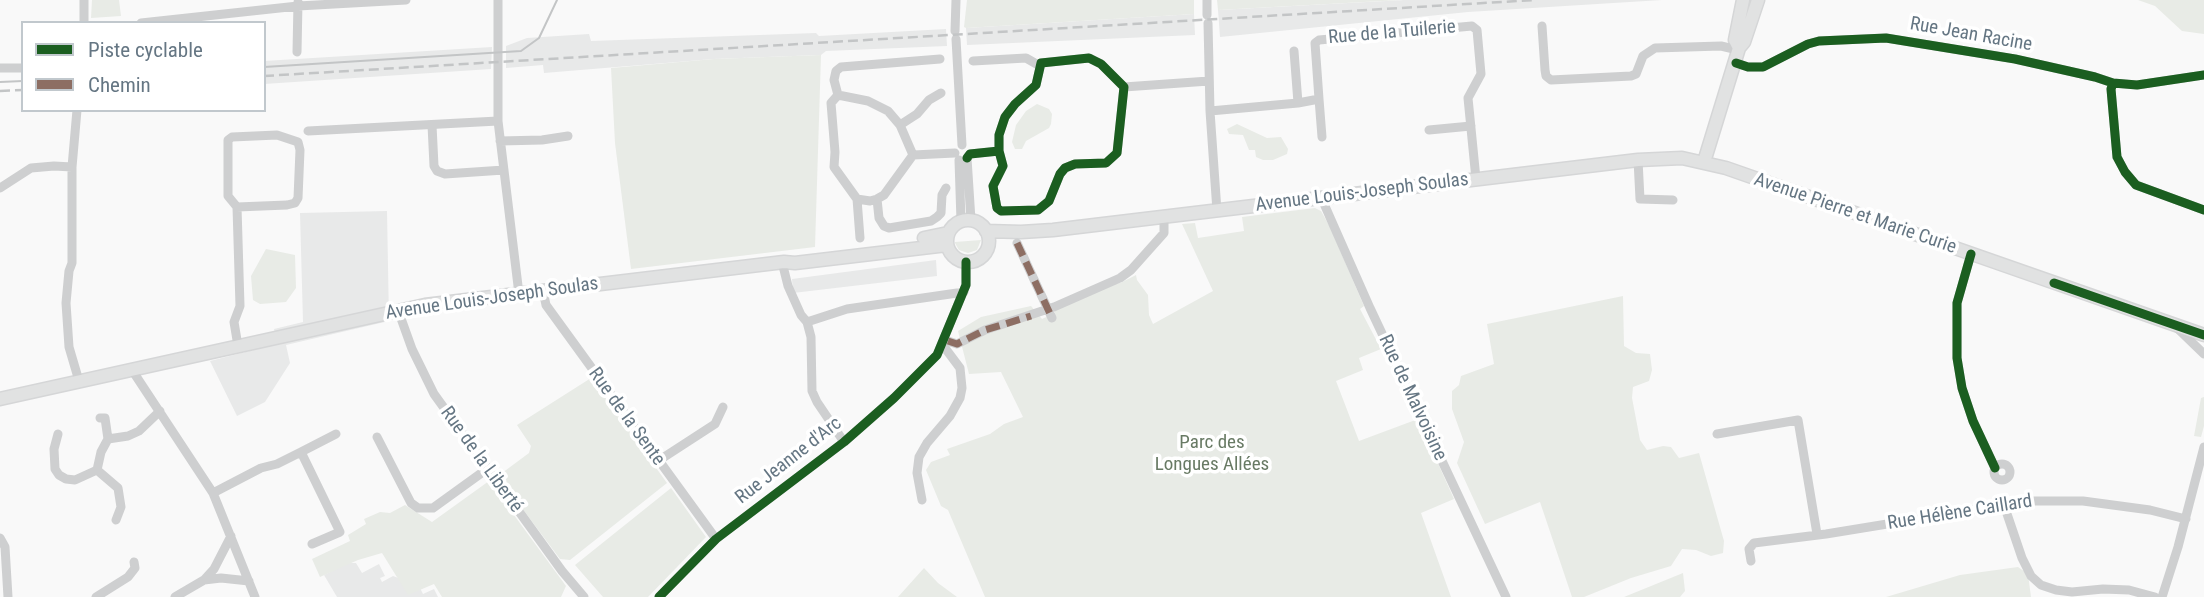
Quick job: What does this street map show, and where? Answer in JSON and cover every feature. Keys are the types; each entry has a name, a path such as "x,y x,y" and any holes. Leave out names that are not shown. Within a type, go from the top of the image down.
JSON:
{"main road":[{"path":"1737,54 1735,40 1743,0"},
{"path":"1704,162 1737,54 1744,42 1758,0"},
{"name":"Avenue Louis-Joseph Soulas","path":"1019,238 1164,217 1638,159 1675,158 1704,162"},
{"name":"Avenue Pierre et Marie Curie","path":"1704,162 2204,335"},
{"path":"966,220 981,225 988,236 982,256 967,262 953,256 948,239 953,226 966,220"},
{"path":"988,236 1019,238"},
{"name":"Avenue Louis-Joseph Soulas","path":"0,400 398,310 948,239"}],"street":[{"path":"84,0 84,21"},
{"path":"157,21 298,3 406,0"},
{"path":"498,0 498,121 519,294"},
{"path":"957,0 955,35 962,145 968,149 963,156 966,220"},
{"path":"1207,0 1210,111 1217,211"},
{"path":"297,52 298,3"},
{"name":"Rue de la Tuilerie","path":"1319,99 1315,43 1319,40 1472,26 1476,30 1481,74 1468,98 1476,178"},
{"name":"Rue Jean Racine","path":"1542,26 1545,70 1546,76 1551,80 1631,76 1636,74 1643,56 1655,48 1721,46 1737,54 1748,67 1763,67 1819,41 1886,38 2015,59 2095,76 2113,83 2137,85 2204,75"},
{"path":"1294,51 1298,103"},
{"path":"974,61 1026,58 1040,66"},
{"path":"1124,86 1116,153 1106,163 1075,164 1065,168 1044,207 1038,210 1001,211 997,208 992,186 1003,166 999,135 1005,117 1036,85 1040,66 1045,62 1089,58 1101,64 1124,86 1209,81"},
{"path":"838,95 834,80 836,71 841,67 940,59"},
{"path":"0,68 21,68"},
{"path":"2113,83 2111,89 2117,157 2125,172 2136,185 2204,210"},
{"path":"900,125 941,93"},
{"path":"838,95 868,101 882,107 900,125 913,155"},
{"path":"838,95 831,103 835,152 833,163 836,173 857,199 860,238"},
{"path":"1210,111 1319,99 1322,137"},
{"path":"77,112 72,167 72,263 66,303 68,347 79,381"},
{"path":"307,131 498,121"},
{"path":"432,125 434,166 437,171 445,174 504,170"},
{"path":"1429,130 1471,126"},
{"path":"237,207 295,203 298,198 300,162 298,142 277,135 232,137 228,140 228,196 237,207 240,306 234,322 238,346"},
{"path":"500,141 568,136"},
{"path":"913,155 963,156 999,151"},
{"path":"857,199 870,201 884,195 913,155"},
{"path":"1638,159 1640,199 1673,200"},
{"path":"0,188 32,168 72,167"},
{"path":"877,199 879,218 884,226 889,228 931,221 937,217 941,213 946,188"},
{"name":"Rue de Malvoisine","path":"1321,198 1506,597"},
{"path":"943,346 957,344 985,330 1031,316 1049,314 1128,272 1164,233 1164,217"},
{"path":"1019,238 1049,314"},
{"path":"1971,254 1957,303 1957,358 1962,388 1973,421 1995,468"},
{"path":"783,262 788,286 807,322 811,337 812,391 844,442"},
{"path":"943,346 964,292 967,262"},
{"name":"Rue de la Sente","path":"543,291 546,305 716,539"},
{"path":"807,322 847,309 964,292"},
{"name":"Rue de la Liberté","path":"398,310 431,390 584,597"},
{"path":"2174,325 2204,355"},
{"path":"922,500 916,473 919,457 950,416 960,398 962,388 960,368 943,346"},
{"name":"Rue Jeanne d'Arc","path":"659,597 716,539 844,442 894,398 943,346"},
{"path":"132,370 213,493 255,597"},
{"path":"658,461 715,424 723,407"},
{"path":"108,439 139,431 160,411"},
{"path":"97,470 101,452 108,439 105,418 100,418"},
{"path":"1717,434 1798,420 1818,534"},
{"path":"58,434 54,459 59,474 66,479 75,480 97,470"},
{"path":"213,493 337,434"},
{"path":"377,437 411,503 418,508 433,508 487,468"},
{"path":"2162,597 2202,464 2204,447"},
{"path":"301,452 340,532 312,544"},
{"path":"97,470 118,488 121,506 116,520"},
{"name":"Rue Hélène Caillard","path":"1751,561 1749,549 1754,543 2028,501 2063,499 2150,510 2186,519"},
{"path":"2004,505 2022,558 2031,576 2041,585 2072,592 2129,590 2155,597"},
{"path":"178,596 204,580 220,560 231,536"},
{"path":"0,538 5,547 8,597"},
{"path":"96,597 128,577 135,568 134,562"},
{"path":"204,580 221,578 249,581"}],"shaded area":[{"path":"1404,0 1662,0 1468,12 1220,37 1218,10"},
{"path":"1194,14 1195,35 967,45 966,28"},
{"path":"946,29 947,46 826,51 821,55 714,59 544,73 543,65 506,68 506,46 527,38 589,34 591,41 816,33 819,36"},
{"path":"492,47 491,69 266,84 266,61"},
{"path":"387,211 389,321 286,345 290,363 265,402 237,416 210,361 277,344 274,329 303,322 300,213"},
{"path":"936,260 937,276 793,293 792,279"},
{"path":"348,563 356,563 362,573 379,564 385,576 380,578 382,582 393,576 419,586 423,594 434,589 438,597 337,597 324,575"}],"green space":[{"path":"92,0 119,0 121,16 91,18"},
{"path":"967,0 1194,0 1194,14 966,28"},
{"path":"1217,0 1401,0 1218,10"},
{"path":"2138,0 2204,0 2204,34 2182,31 2155,6"},
{"path":"821,55 815,247 631,269 615,143 611,68 714,59"},
{"path":"1037,104 1049,109 1052,114 1051,124 1049,128 1026,141 1022,149 1015,149 1012,142 1016,125 1026,111"},
{"path":"1237,124 1267,138 1281,137 1288,149 1287,154 1273,160 1256,157 1255,150 1249,150 1243,135 1229,134 1227,129"},
{"name":"Parc des Longues Allées","path":"1315,208 1321,211 1330,227 1364,306 1360,309 1381,349 1359,358 1363,370 1336,381 1359,441 1418,419 1454,499 1421,513 1451,597 985,597 948,510 941,506 926,470 931,462 950,455 947,449 990,434 1004,424 1023,417 1001,372 969,374 958,331 981,317 1031,306 1042,319 1055,313 1053,304 1136,275 1148,295 1149,315 1153,324 1213,291 1182,224 1195,223 1198,238 1244,231 1242,217"},
{"path":"981,240 977,250 968,253 959,250 955,243 955,242"},
{"path":"266,249 295,255 296,288 286,302 260,304 253,300 251,276"},
{"path":"1623,296 1624,346 1636,353 1650,354 1652,370 1649,381 1633,387 1632,398 1640,440 1647,450 1671,447 1679,458 1699,453 1724,541 1723,553 1711,556 1696,550 1682,549 1671,566 1631,578 1584,597 1572,597 1540,502 1485,524 1457,463 1464,442 1452,409 1452,391 1459,385 1461,376 1494,364 1487,324"},
{"path":"591,378 667,483 570,560 560,559 498,476 529,453 531,446 517,425"},
{"path":"2204,397 2204,426 2201,437 2194,436 2201,398"},
{"path":"489,481 566,586 561,597 442,597 434,584 408,595 382,553 358,560 320,577 312,559 350,541 348,535 366,524 364,519 380,512 390,513 405,505 432,522"},
{"path":"671,488 706,537 648,597 603,597 575,565"},
{"path":"2018,567 2028,574 2031,597 1886,597 1960,575"},
{"path":"924,568 938,583 957,597 898,597"},
{"path":"1683,573 1685,591 1680,597 1624,597"}],"tram line":[{"path":"266,67 521,51 539,38 557,0"},
{"path":"0,82 21,81"}],"railway":[{"path":"266,76 1534,0"},
{"path":"0,91 21,90"}],"marked path":[{"path":"1017,243 1052,318"},
{"path":"948,341 957,344 985,330 1031,316"}],"cycle path":[{"path":"1736,63 1748,67 1763,67 1819,41 1886,38 2015,59 2113,83 2137,85 2204,75"},
{"path":"967,158 970,154 999,151 999,135 1005,117 1036,85 1041,63 1089,58 1101,64 1124,87 1117,153 1106,163 1075,164 1065,168 1049,201 1038,210 1001,211 997,208 993,186 1003,166 999,151"},
{"path":"2113,83 2111,89 2117,157 2125,172 2136,185 2204,210"},
{"path":"1971,254 1957,303 1957,358 1962,388 1973,421 1995,468"},
{"path":"659,597 716,539 844,442 937,355 966,285 966,262"},
{"path":"2054,283 2204,335"}]}
